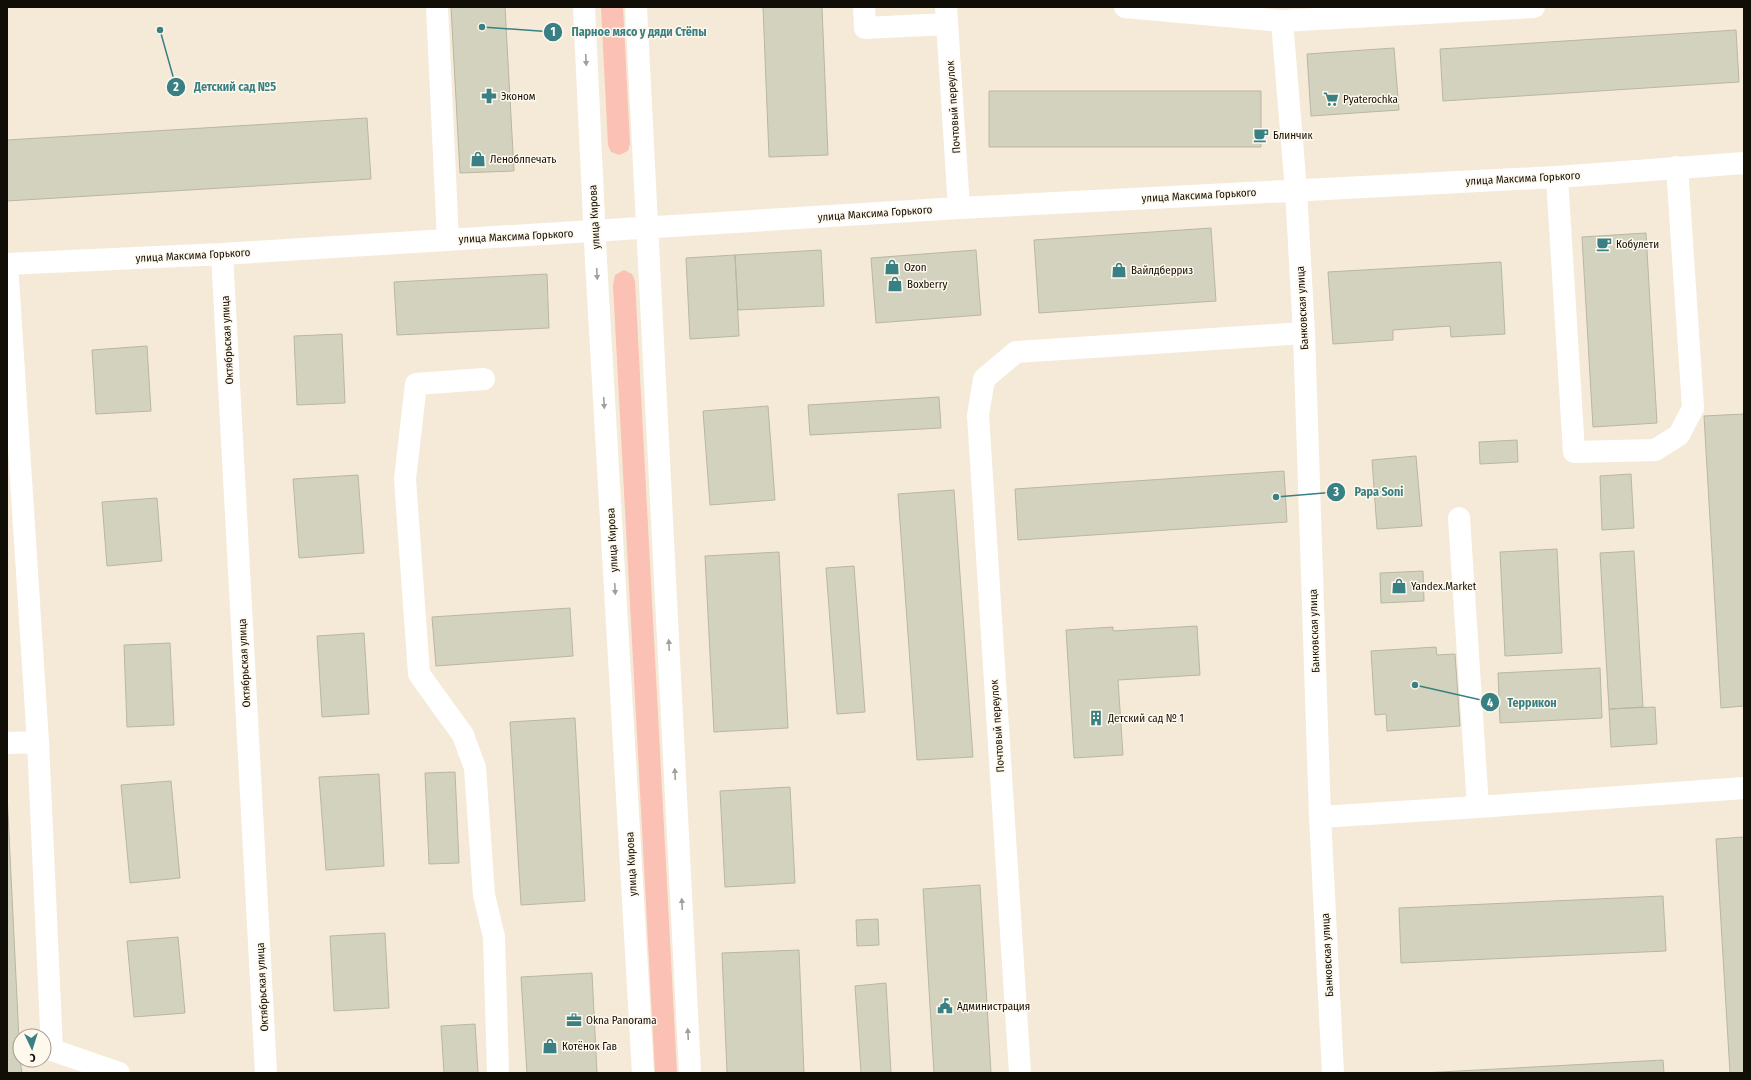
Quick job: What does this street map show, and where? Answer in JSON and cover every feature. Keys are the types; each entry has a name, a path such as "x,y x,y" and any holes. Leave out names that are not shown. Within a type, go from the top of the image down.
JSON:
{"street":[{"path":"437,7 448,240"},
{"name":"улица Кирова","path":"584,7 595,231 643,1073"},
{"path":"636,7 690,1073"},
{"path":"864,7 865,28 947,15"},
{"path":"1124,7 1282,21 1320,13 1533,7"},
{"name":"Почтовый переулок","path":"947,15 959,208"},
{"name":"Банковская улица","path":"1282,21 1296,190 1304,334 1320,817 1333,1073"},
{"name":"улица Максима Горького","path":"7,264 222,254 959,208 1557,177 1744,163"},
{"path":"1557,177 1574,452 1655,450 1679,435 1693,408 1677,167"},
{"name":"Октябрьская улица","path":"222,254 266,1073"},
{"path":"7,264 38,742 52,1050 119,1073"},
{"name":"Почтовый переулок","path":"1020,1073 978,415 984,379 1016,352 1304,334"},
{"path":"484,379 416,384 405,479 419,674 463,735 475,768 484,895 494,937 498,1073"},
{"path":"1459,518 1478,808"},
{"path":"7,743 38,742"},
{"path":"1320,817 1478,808 1744,788"}],"shaded area":[{"path":"601,7 623,7 630,144 628,151 619,155 611,152 608,145"},
{"path":"624,270 632,274 635,281 677,1073 655,1073 613,285 615,275"}],"building":[{"path":"451,7 505,7 514,171 460,173"},
{"path":"763,7 822,7 828,155 769,157"},
{"path":"1736,30 1739,82 1443,101 1440,49"},
{"path":"1394,48 1399,110 1311,116 1307,54"},
{"path":"989,91 1261,91 1261,147 989,147"},
{"path":"367,118 371,179 7,201 7,140"},
{"path":"1211,228 1216,301 1039,313 1034,240"},
{"path":"1646,233 1657,423 1593,427 1582,237"},
{"path":"821,250 824,306 738,310 735,255"},
{"path":"976,250 981,315 876,323 871,258"},
{"path":"735,255 739,336 690,339 686,258"},
{"path":"1501,262 1505,334 1451,337 1450,326 1393,330 1393,340 1333,344 1328,272"},
{"path":"547,274 549,328 397,335 394,282"},
{"path":"342,334 345,403 297,405 294,336"},
{"path":"147,346 151,411 96,414 92,350"},
{"path":"939,397 941,428 810,435 808,405"},
{"path":"768,406 775,500 710,505 703,411"},
{"path":"1744,414 1744,706 1721,708 1704,416"},
{"path":"1517,440 1518,462 1480,464 1479,442"},
{"path":"1416,456 1422,526 1377,529 1372,460"},
{"path":"1284,471 1287,522 1018,540 1015,489"},
{"path":"1631,474 1634,528 1602,530 1600,476"},
{"path":"358,475 364,553 299,558 293,479"},
{"path":"954,490 973,757 917,760 898,494"},
{"path":"157,498 162,561 107,566 102,502"},
{"path":"1557,549 1562,653 1505,656 1500,552"},
{"path":"1634,551 1643,707 1609,709 1600,553"},
{"path":"779,552 788,728 714,732 705,556"},
{"path":"854,566 865,712 837,714 826,568"},
{"path":"1423,571 1424,601 1381,603 1380,573"},
{"path":"570,608 573,656 436,666 432,617"},
{"name":"Детский сад № 1","path":"1197,626 1200,675 1118,680 1123,755 1074,758 1066,630 1113,627 1113,631"},
{"path":"364,633 369,714 322,717 317,636"},
{"path":"170,643 174,725 127,727 124,645"},
{"path":"1436,647 1437,655 1455,654 1460,726 1387,731 1386,714 1375,715 1371,651"},
{"path":"1600,668 1602,718 1500,723 1498,673"},
{"path":"1655,707 1657,744 1611,747 1609,709"},
{"path":"575,718 585,901 521,905 510,722"},
{"path":"455,772 459,863 429,864 425,773"},
{"path":"379,774 384,866 326,870 319,777"},
{"path":"171,781 180,878 130,883 121,785"},
{"path":"790,787 795,883 725,887 720,791"},
{"path":"7,793 18,1028 12,1028 12,1068 21,1068 22,1073 7,1073"},
{"path":"1744,837 1744,1073 1730,1073 1716,839"},
{"path":"980,885 991,1073 934,1073 923,889"},
{"path":"1663,896 1666,951 1401,963 1399,908"},
{"path":"878,919 879,945 857,946 856,920"},
{"path":"385,933 389,1008 334,1011 330,936"},
{"path":"178,937 185,1013 134,1017 127,941"},
{"path":"799,950 804,1073 727,1073 722,953"},
{"path":"592,973 597,1073 527,1073 521,977"},
{"path":"886,983 891,1073 861,1073 855,986"},
{"path":"475,1024 478,1073 444,1073 441,1026"},
{"path":"1663,1060 1664,1073 1422,1073"}],"place":[{"name":"Парное мясо у дяди Стёпы","path":"482,27"},
{"name":"Детский сад №5","path":"160,30"},
{"name":"Эконом","path":"489,96"},
{"name":"Pyaterochka","path":"1331,99"},
{"name":"Блинчик","path":"1261,135"},
{"name":"Леноблпечать","path":"478,159"},
{"name":"Кобулети","path":"1604,244"},
{"name":"Ozon","path":"892,267"},
{"name":"Вайлдберриз","path":"1119,270"},
{"name":"Boxberry","path":"895,284"},
{"name":"Papa Soni","path":"1276,497"},
{"name":"Yandex.Market","path":"1399,586"},
{"name":"Террикон","path":"1415,685"},
{"name":"Детский сад № 1","path":"1096,718"},
{"name":"Администрация","path":"945,1006"},
{"name":"Okna Panorama","path":"574,1020"},
{"name":"Котёнок Гав","path":"550,1046"}]}
